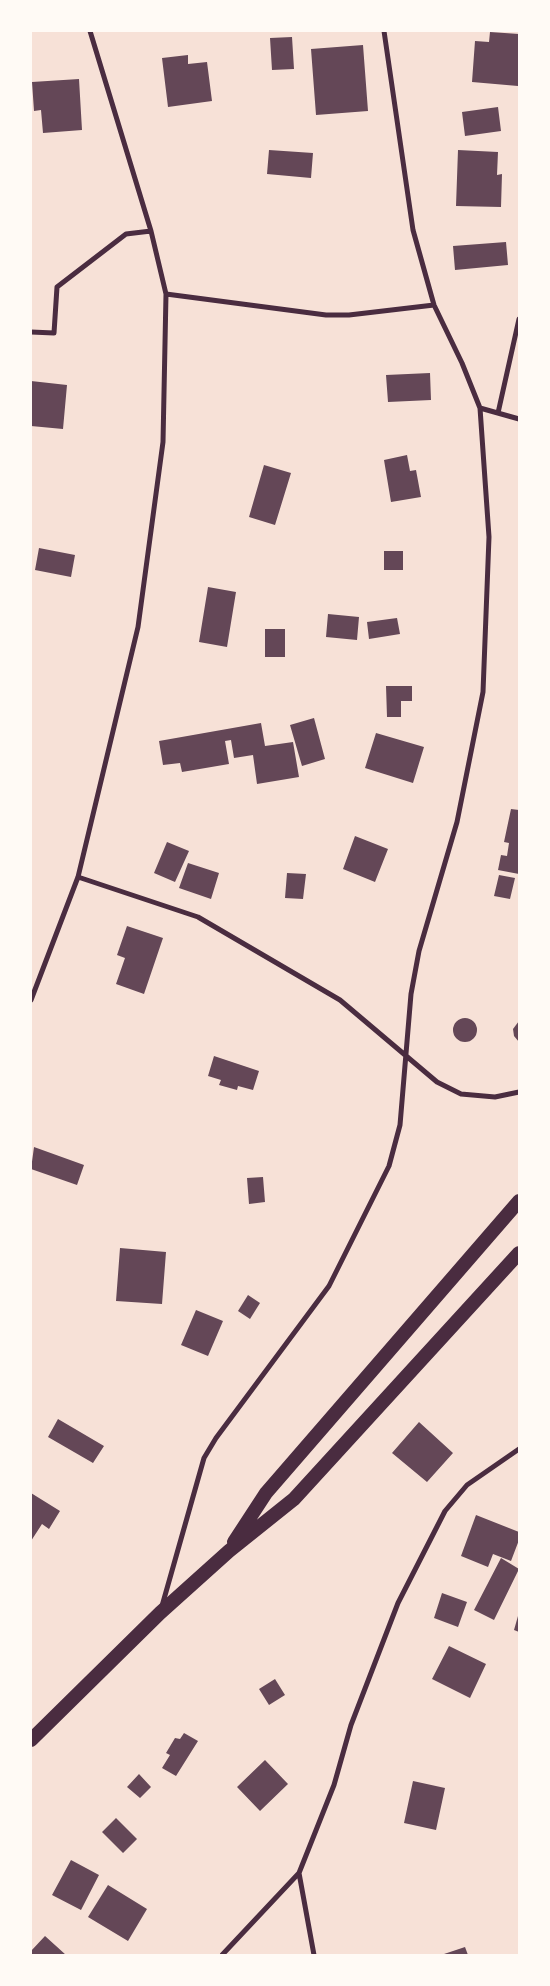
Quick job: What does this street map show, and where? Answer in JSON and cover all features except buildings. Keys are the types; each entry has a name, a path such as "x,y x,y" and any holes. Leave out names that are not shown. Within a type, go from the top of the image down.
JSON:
{"highway":[{"path":"228,1551 266,1493 519,1200"},
{"path":"31,1740 160,1613 228,1551 294,1500 519,1253"}],"street":[{"path":"31,1000 78,877 138,627 163,442 166,294 151,231 90,31"},
{"path":"160,1613 194,1486 204,1458 216,1438 329,1286 390,1166 400,1125 411,994 419,951 457,822 483,692 489,537 480,408 462,363 434,305 413,230 384,31"},
{"path":"31,332 54,333 57,287 126,234 151,231"},
{"path":"166,294 326,315 349,315 434,305"},
{"path":"498,413 519,319"},
{"path":"480,408 519,418"},
{"path":"78,877 198,917 340,1000 437,1082 461,1094 495,1097 519,1092"},
{"path":"222,1955 299,1873 334,1785 351,1725 398,1603 445,1511 467,1485 519,1449"},
{"path":"299,1873 314,1955"}]}
